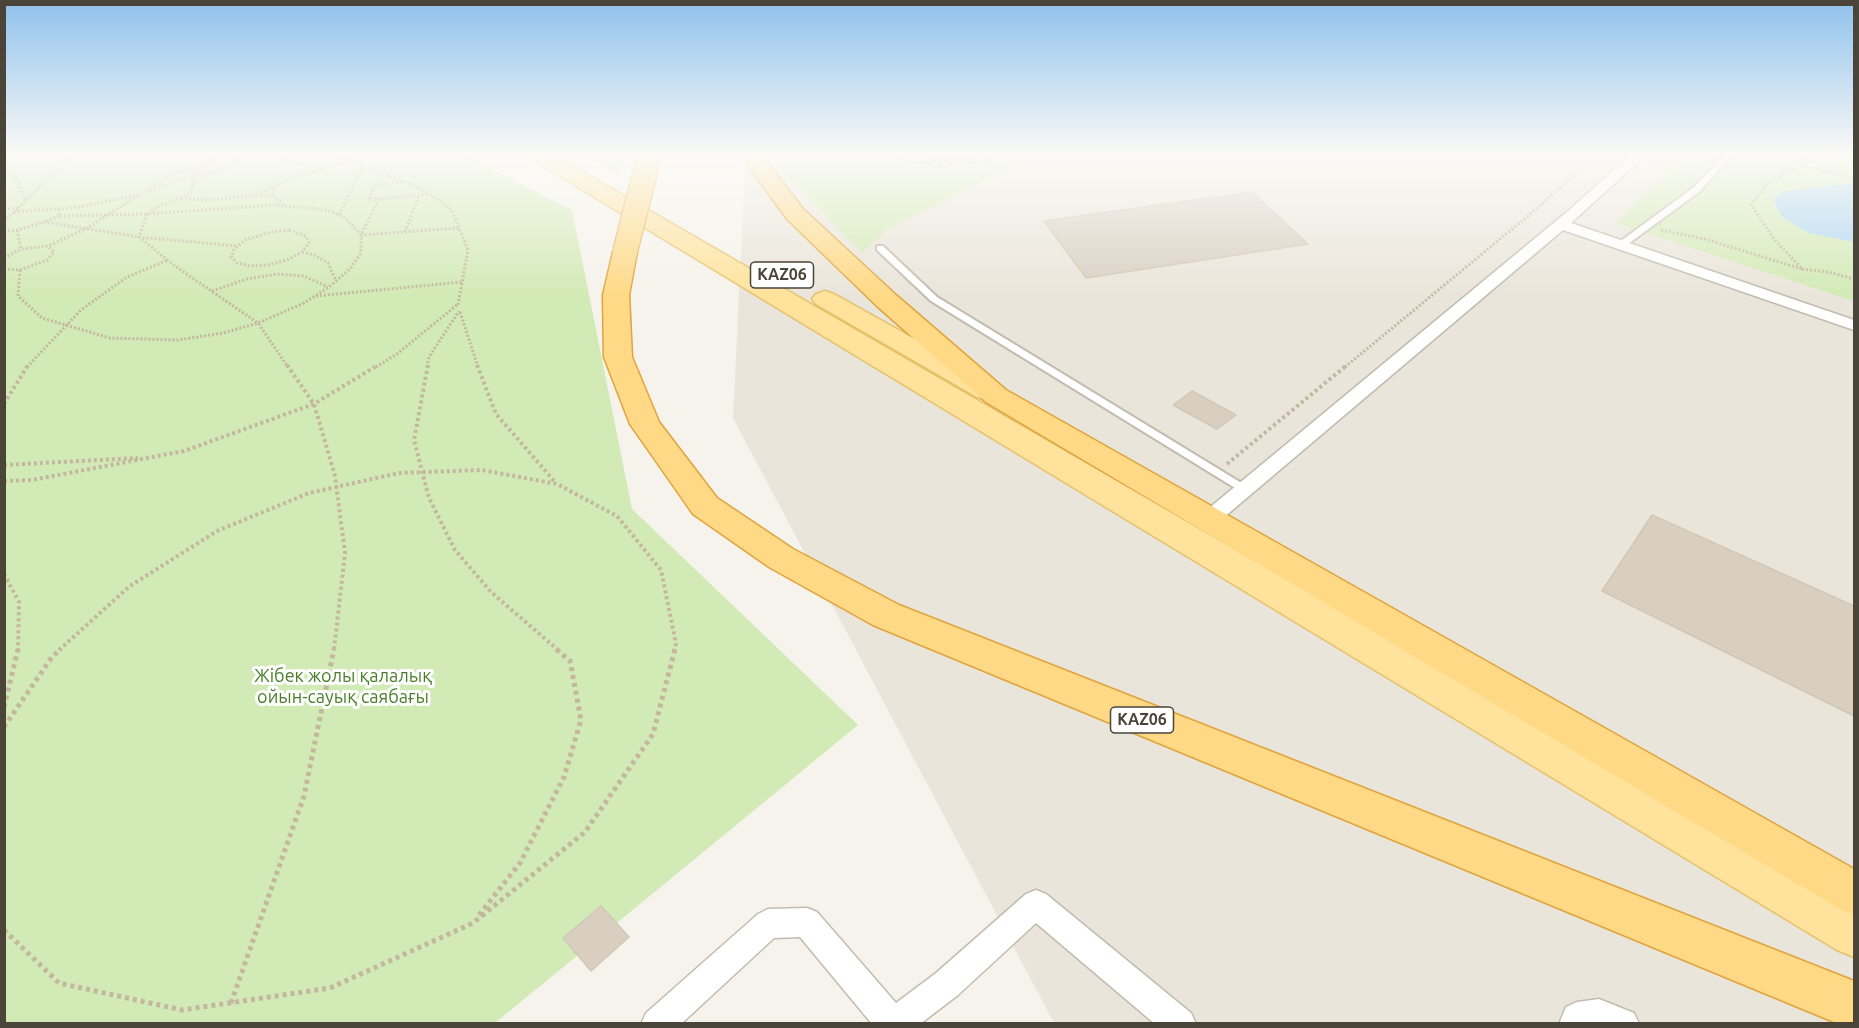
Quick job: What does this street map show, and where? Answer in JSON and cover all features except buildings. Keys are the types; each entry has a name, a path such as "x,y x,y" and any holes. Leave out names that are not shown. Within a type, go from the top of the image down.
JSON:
{"highway":[{"name":"KАZ06","path":"638,201 616,295 618,357 645,424 705,506 781,558 885,615 906,624 1854,1005"},
{"name":"KАZ06","path":"785,201 795,214 887,301 996,396 1854,893"}],"main road":[{"name":"KАZ06","path":"616,201 1854,934"},
{"name":"KАZ06","path":"652,201 996,396"}],"street":[{"path":"1209,519 1586,201"},
{"path":"1559,224 1854,325"},
{"path":"657,1023 768,924 807,922 893,1023 947,984 1036,904 1180,1023"},
{"path":"1575,1023 1577,1018 1599,1015 1623,1023"}],"lane":[{"path":"1621,246 1649,228 1682,201"},
{"path":"880,248 934,299 1244,489"}],"path":[{"path":"4,222 26,201"},
{"path":"14,212 60,209 106,201"},
{"path":"4,258 21,249 48,246 85,229 131,201"},
{"path":"139,237 147,214 157,207 175,201"},
{"path":"279,201 285,206"},
{"path":"339,216 346,201"},
{"path":"20,270 18,296 42,318 110,338 178,340 223,333 258,323 315,296 350,270 361,253 361,235 378,201"},
{"path":"405,232 417,201"},
{"path":"439,201 452,210 468,250 458,304 459,311 467,339 496,414 556,484"},
{"path":"1217,472 1545,201"},
{"path":"1755,201 1751,206 1774,238 1802,269"},
{"path":"4,231 17,230 59,216 147,214 285,206 327,210 339,216 361,235 459,228"},
{"path":"4,209 19,208"},
{"path":"59,216 60,209"},
{"path":"44,222 139,237 237,246"},
{"path":"1649,228 1705,239 1802,269 1828,272 1854,279"},
{"path":"17,230 21,249"},
{"path":"288,230 306,236 309,243 302,252 278,263 250,266 232,261 231,253 237,246 262,234 288,230"},
{"path":"139,237 258,323 314,404 337,487 345,553 334,649 307,785 231,1003"},
{"path":"5,270 20,270 47,260 54,252 48,246"},
{"path":"302,252 314,255 328,263 336,281"},
{"path":"4,404 30,362 81,310 111,286 168,260"},
{"path":"211,291 247,279 277,274 304,276 329,287"},
{"path":"315,296 462,282"},
{"path":"4,481 32,480 184,451 314,404 397,354 458,304"},
{"path":"459,311 429,357 414,440 429,498 455,550 491,592 570,661 581,720 564,777 520,863 473,923"},
{"path":"4,464 11,466 163,455"},
{"path":"4,728 52,657 130,586 217,531 309,493 399,473 483,470 556,484 617,516 661,570 676,644 653,734 585,832 473,923 330,988 182,1010 59,983 4,930"},
{"path":"4,574 19,602 18,657 4,707"}],"shaded area":[{"path":"744,201 1854,201 1854,1023 1054,1023 733,418"}],"green space":[{"name":"Жібек жолы қалалық ойын-сауық саябағы","path":"5,201 554,201 572,210 632,509 858,725 495,1023 5,1024"},
{"path":"812,201 944,201 888,229 862,253"},
{"path":"1639,201 1854,201 1854,301 1616,223"}],"water":[{"path":"1775,201 1854,201 1854,242 1809,233 1782,217"}]}
